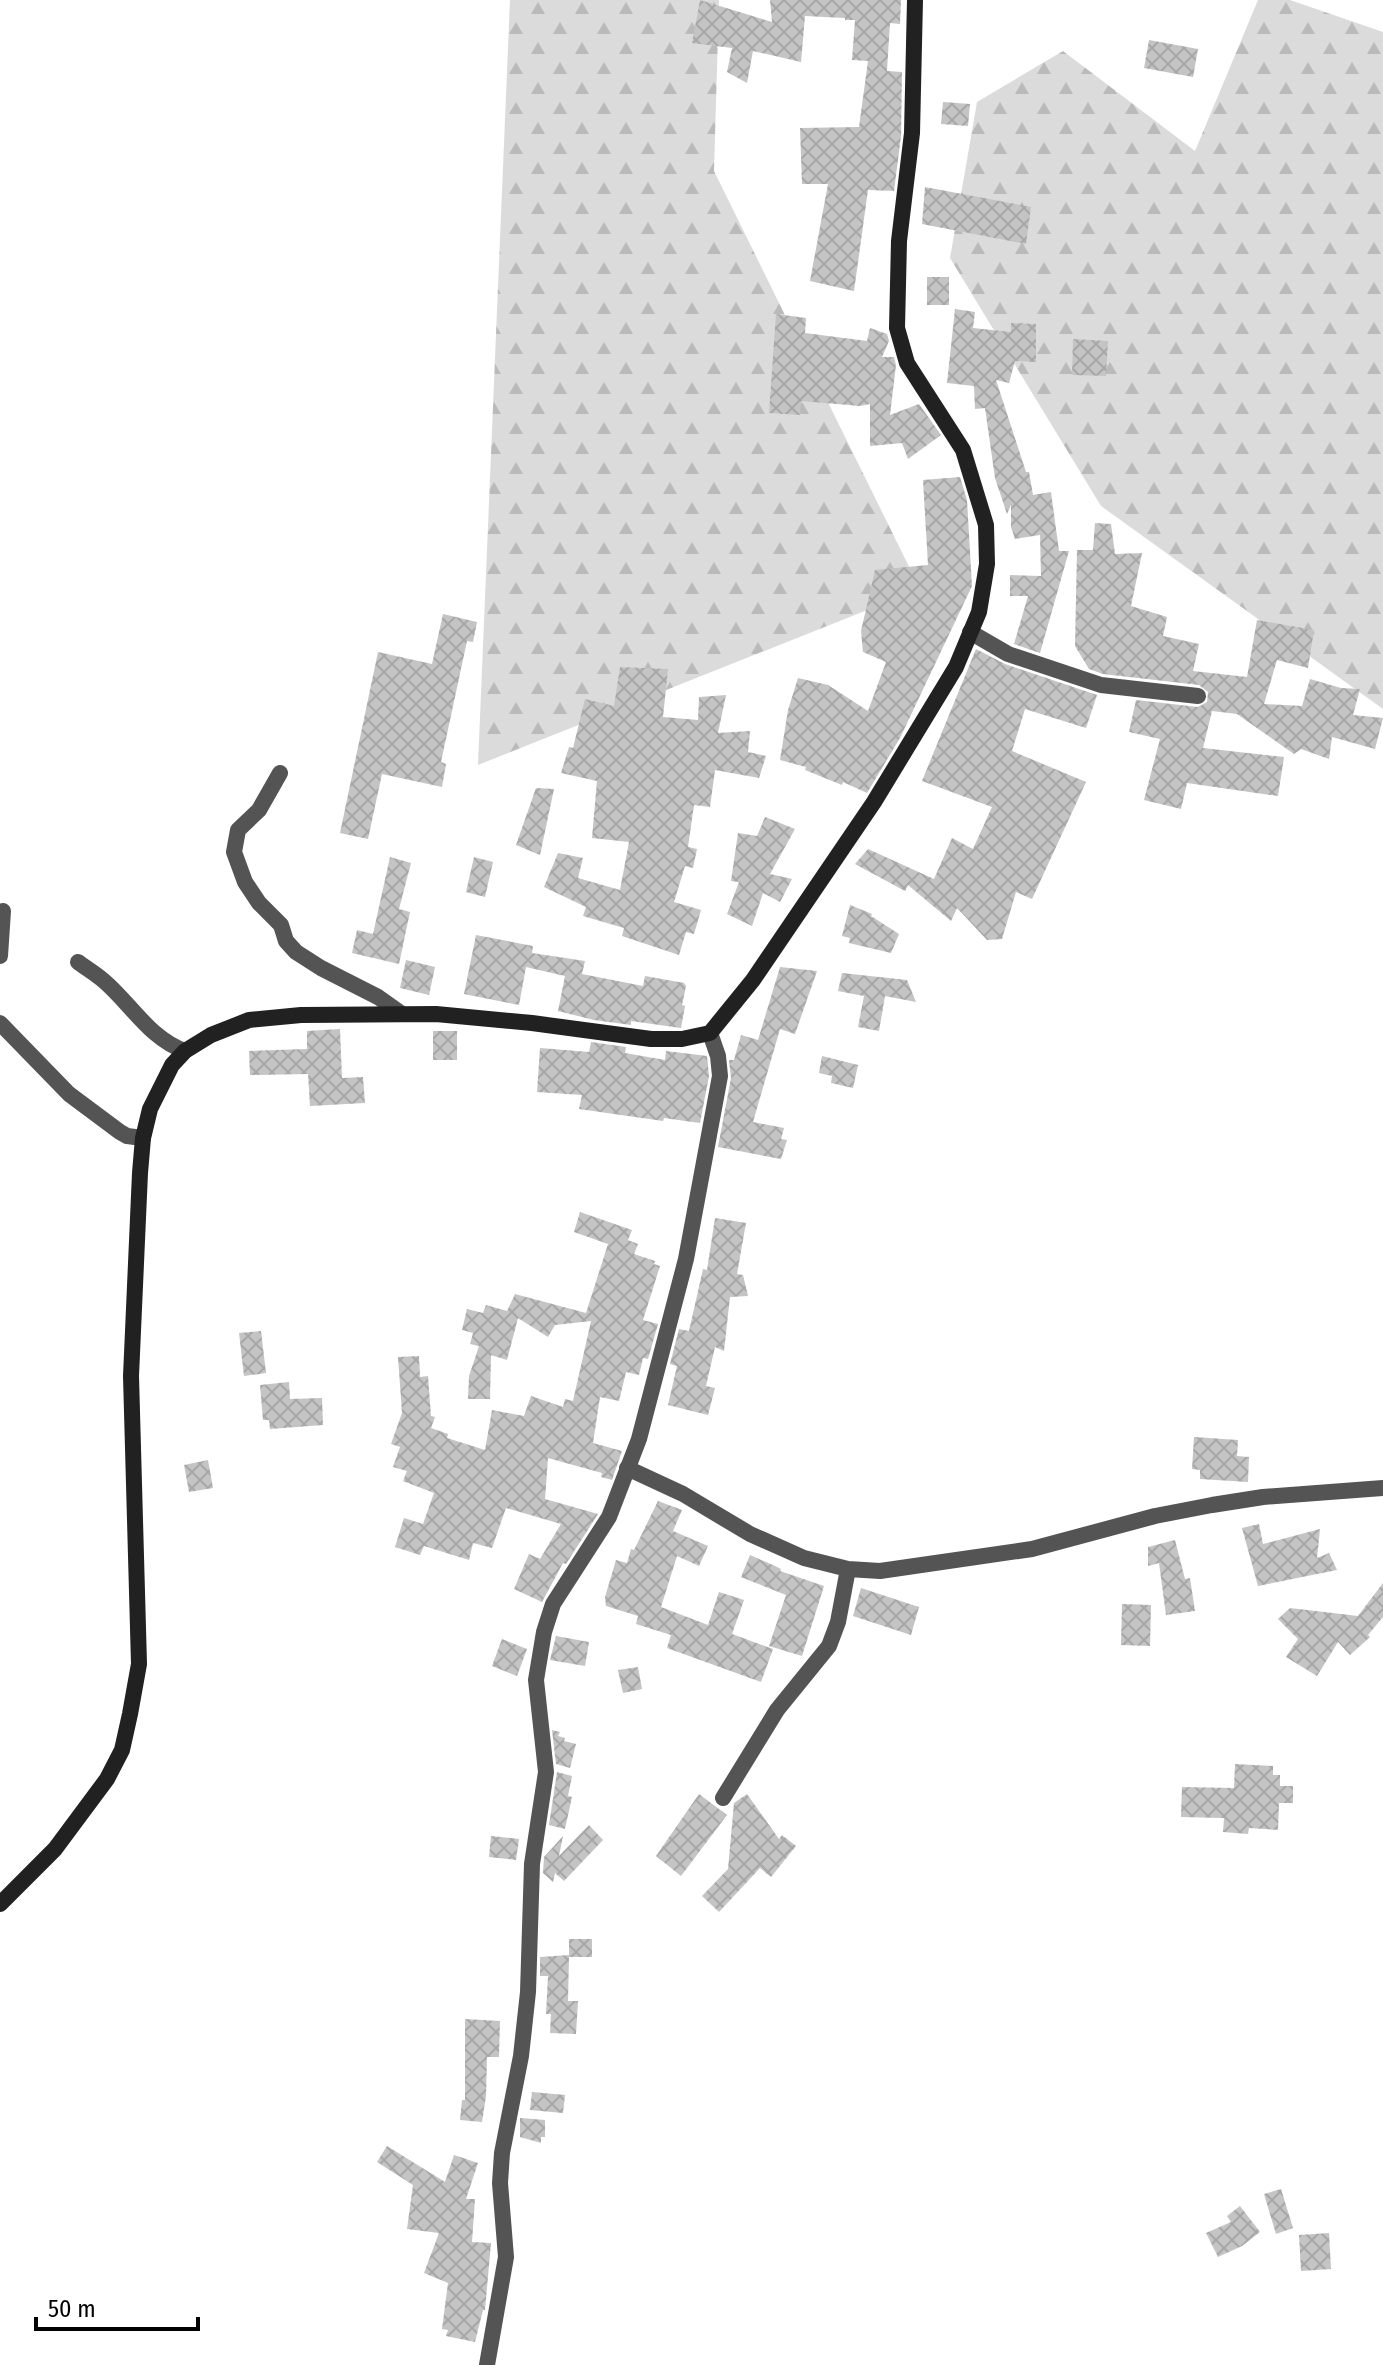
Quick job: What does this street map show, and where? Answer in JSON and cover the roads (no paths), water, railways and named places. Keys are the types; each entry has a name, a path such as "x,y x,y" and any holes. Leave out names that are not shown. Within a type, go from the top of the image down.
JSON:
{"main road":[{"path":"0,1904 55,1849 107,1779 122,1750 137,1680 131,1376 143,1138 150,1109 172,1065 185,1051 211,1035 249,1020 339,1013 436,1014 651,1039 682,1039 710,1033 753,980 874,802 956,667 979,612 987,564 986,525 963,450 907,363 897,328 899,241 912,133 915,0"}],"street":[{"path":"970,632 1008,654 1101,685 1198,696"},
{"path":"280,773 259,810 238,830 234,852 245,882 259,903 281,925 286,941 296,952 378,997 402,1014"},
{"path":"0,956 3,911"},
{"path":"78,962 105,982 127,1007 162,1038 173,1047 185,1051"},
{"path":"0,1023 69,1094 120,1132 143,1138"},
{"path":"487,2365 506,2257 500,2183 502,2153 528,1992 532,1864 546,1772 536,1680 544,1632 553,1604 609,1517 639,1439 686,1259 720,1076 718,1056 710,1033"},
{"path":"627,1468 683,1494 750,1534 804,1558 848,1569 880,1571 1032,1549 1155,1516 1250,1499 1383,1488"},
{"path":"723,1798 777,1710 829,1646 838,1622 848,1569"}]}
